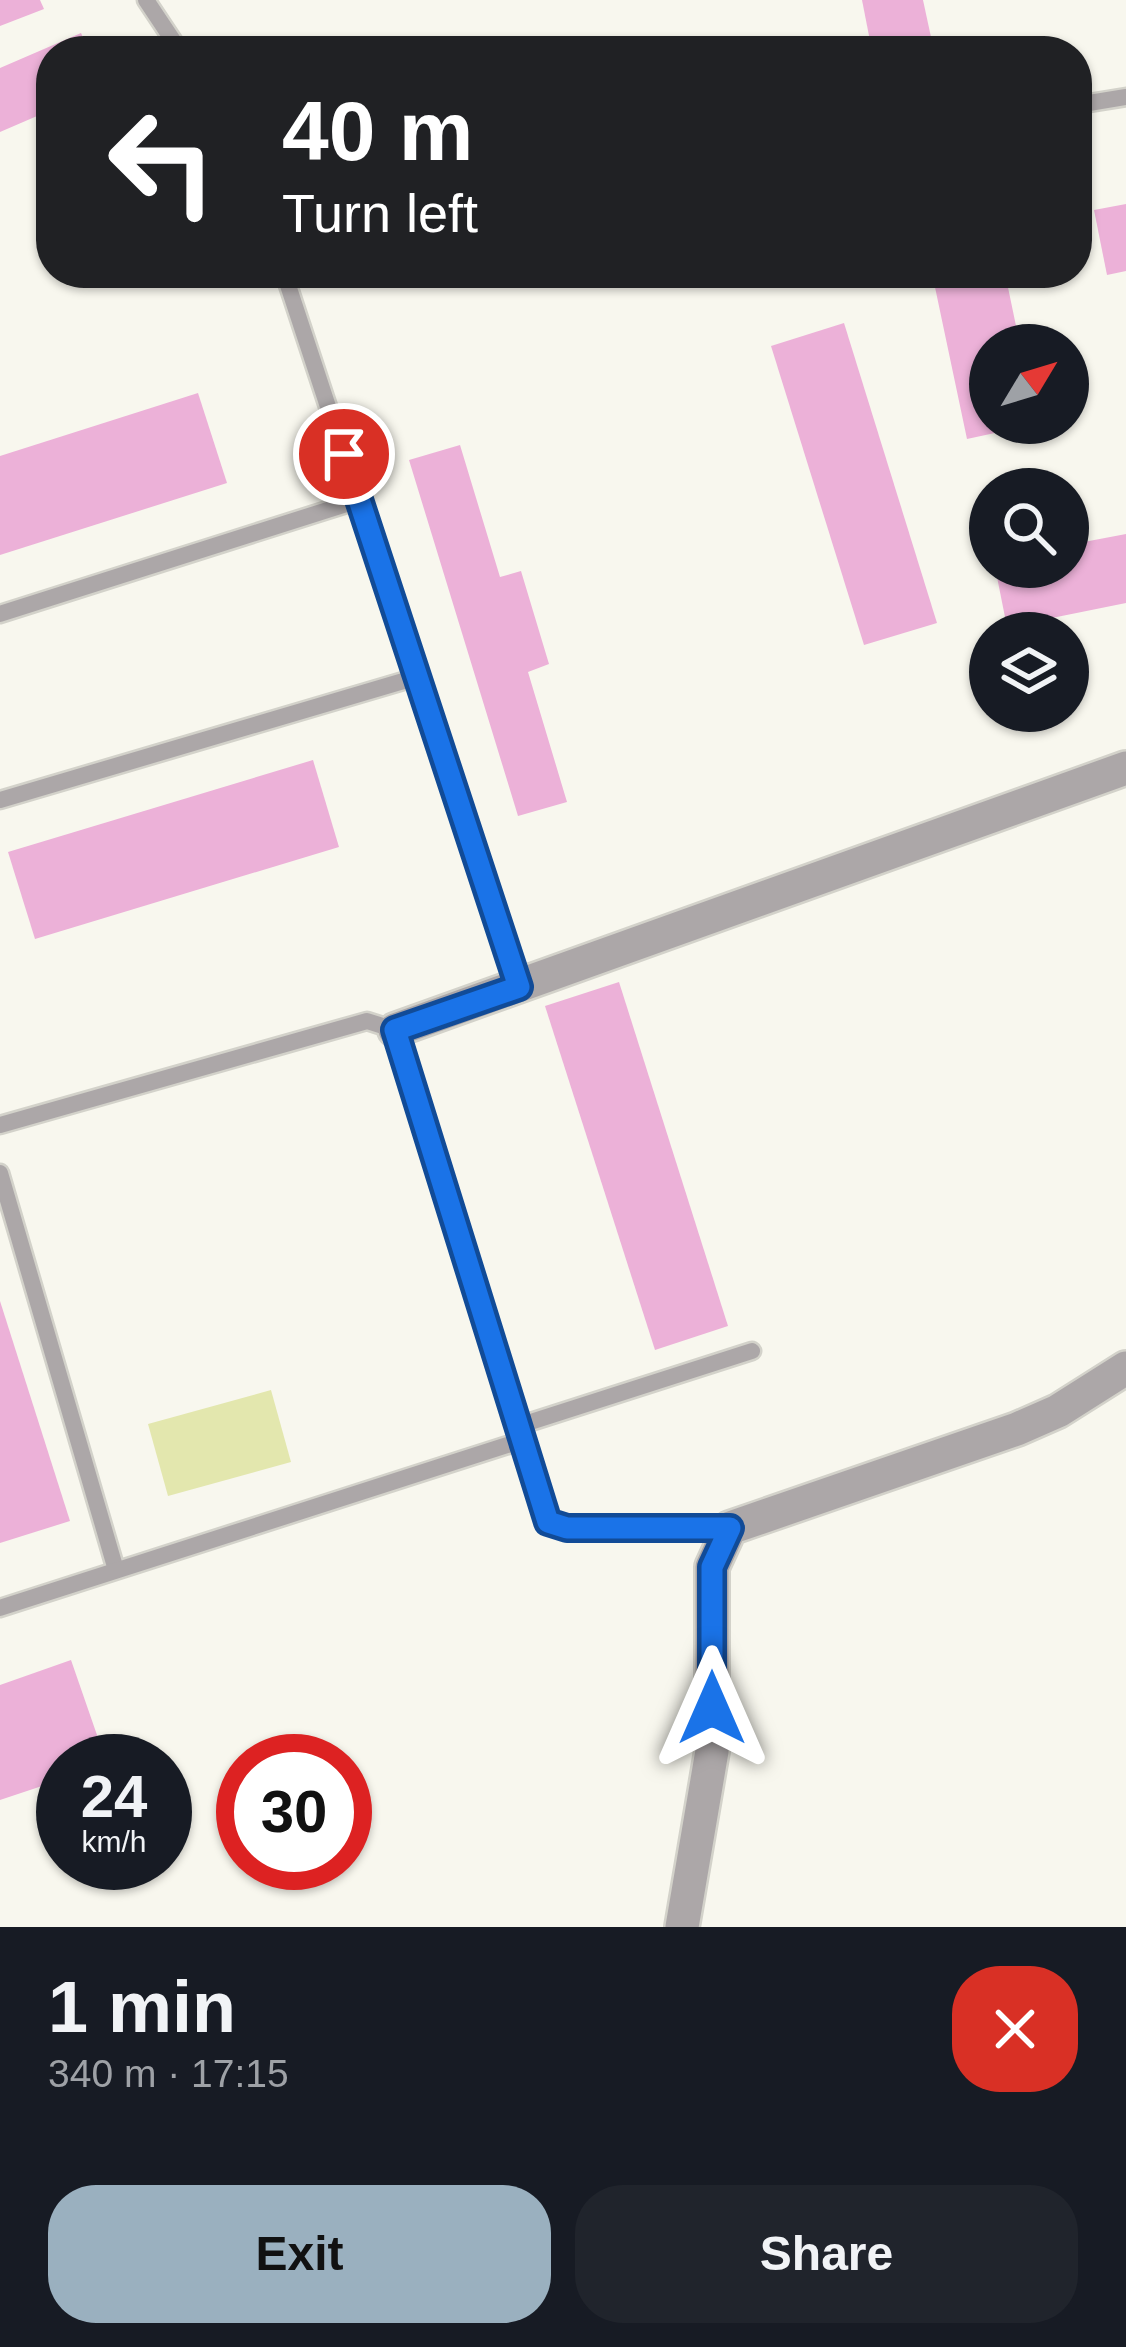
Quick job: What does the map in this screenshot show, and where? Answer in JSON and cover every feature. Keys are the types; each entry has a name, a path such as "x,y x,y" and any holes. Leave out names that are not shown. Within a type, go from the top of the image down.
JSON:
{"street":[{"path":"395,1030 1126,768"},
{"path":"682,1927 712,1751 712,1567 730,1528 1017,1430 1058,1411 1126,1368"}],"lane":[{"path":"146,0 170,36"},
{"path":"1092,103 1126,97"},
{"path":"289,288 519,987"},
{"path":"0,614 359,500"},
{"path":"0,800 417,677"},
{"path":"0,1124 368,1021 395,1030 548,1522 567,1528 730,1528"},
{"path":"0,1174 116,1570"},
{"path":"0,1608 752,1351"}],"green space":[{"path":"271,1390 291,1462 168,1496 148,1424"}],"building":[{"path":"0,0 40,0 44,9 0,26"},
{"path":"862,0 923,0 931,36 869,36"},
{"path":"36,52 36,116 0,132 0,68"},
{"path":"1126,204 1126,271 1107,275 1094,210"},
{"path":"935,288 1008,288 1016,324 969,324 969,439"},
{"path":"844,323 937,623 864,645 771,346"},
{"path":"198,393 227,483 0,555 0,456"},
{"path":"460,445 500,577 521,571 549,664 528,672 567,802 518,816 409,460"},
{"path":"1126,534 1126,603 1081,612 1004,612 999,588 1089,588 1089,541"},
{"path":"313,760 339,847 35,939 8,852"},
{"path":"619,982 728,1326 655,1350 545,1006"},
{"path":"0,1301 70,1521 0,1543"},
{"path":"71,1660 97,1734 36,1734 36,1788 0,1800 0,1685"}],"route":[{"path":"344,454 519,987 395,1030 548,1522 567,1528 730,1528 712,1567 712,1708"}]}
